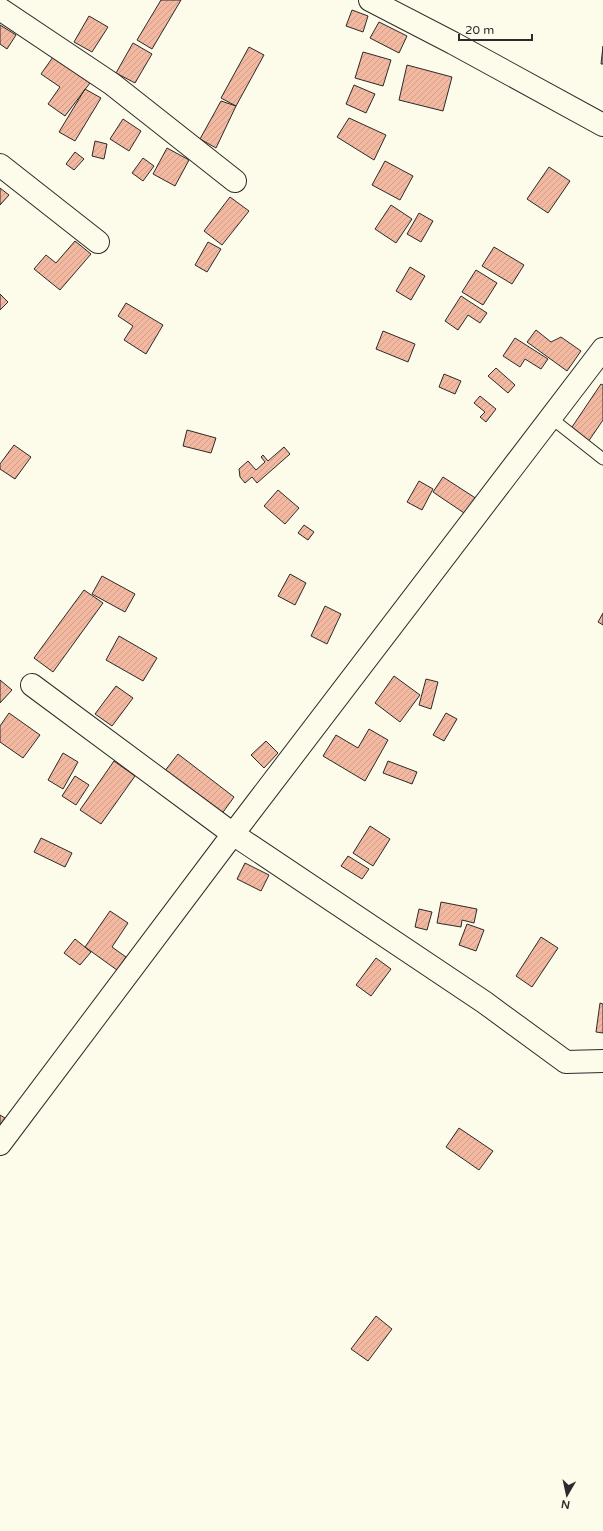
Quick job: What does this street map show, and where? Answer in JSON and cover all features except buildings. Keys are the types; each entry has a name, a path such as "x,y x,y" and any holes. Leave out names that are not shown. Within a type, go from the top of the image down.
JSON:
{"street":[{"path":"370,0 453,43 603,125"},
{"path":"0,9 112,84 235,181"},
{"path":"0,165 98,242"},
{"path":"0,1144 233,834 603,349"},
{"path":"32,685 233,834 484,1002 566,1062 603,1061"}],"lane":[{"path":"551,418 603,459"}]}
